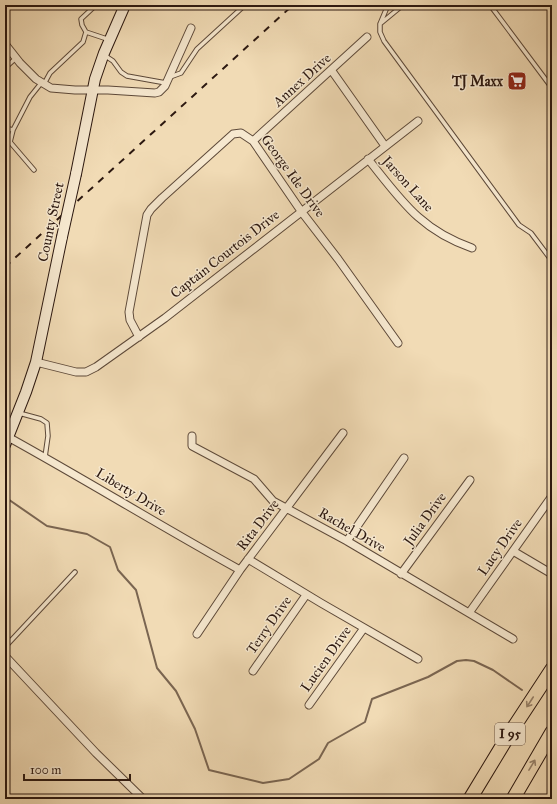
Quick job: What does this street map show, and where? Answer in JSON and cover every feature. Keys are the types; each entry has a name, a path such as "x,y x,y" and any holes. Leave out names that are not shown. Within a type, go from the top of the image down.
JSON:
{"highway":[{"name":"I 95","path":"470,799 552,669"},
{"name":"I 95","path":"513,799 552,732"}],"main road":[{"name":"County Street","path":"6,442 36,362 76,174 92,90 104,55 125,5"}],"street":[{"path":"5,44 36,79 51,88 155,93 162,90 168,80 192,28"},
{"name":"Annex Drive","path":"253,141 332,71 367,37"},
{"path":"332,71 385,146"},
{"name":"Captain Courtois Drive","path":"36,362 76,372 86,372 96,367 165,318 418,121"},
{"name":"George Ide Drive","path":"139,336 130,320 128,312 147,215 162,198 233,134 241,133 253,141 301,211 338,259 398,343"},
{"name":"Jarson Lane","path":"368,159 414,214 438,233 454,242 472,248"},
{"name":"Rita Drive","path":"198,634 240,570 343,433"},
{"name":"Rachel Drive","path":"192,436 192,446 254,478 273,501 346,541 513,639"},
{"name":"Liberty Drive","path":"6,442 45,457 175,534 240,570"},
{"path":"346,541 404,458"},
{"name":"Julia Drive","path":"401,574 470,480"},
{"name":"Lucy Drive","path":"469,613 552,496"},
{"path":"513,551 552,574"},
{"path":"248,559 418,659"},
{"name":"Terry Drive","path":"253,671 306,594"},
{"name":"Lucien Drive","path":"309,705 364,628"},
{"path":"5,656 96,753 143,799"}],"lane":[{"path":"96,5 81,19 82,25 86,32 110,40"},
{"path":"104,55 113,61 121,72 127,76 168,80 181,73 197,49 245,5"},
{"path":"388,5 380,24 380,32 384,41 519,225 531,233 552,261"},
{"path":"380,24 403,5"},
{"path":"490,5 552,88"},
{"path":"5,146 10,142 13,130 30,97 50,73 83,42 86,32"},
{"path":"5,68 16,58"},
{"path":"5,128 13,130"},
{"path":"10,142 34,170"},
{"path":"18,412 40,419 47,423 48,436 45,457"},
{"path":"5,647 75,572"},
{"path":"5,636 10,641"}],"waterway":[{"path":"5,497 47,526 87,534 110,547 118,570 136,590 157,668 176,691 195,729 209,770 263,783 289,779 319,759 328,743 365,722 372,699 428,677 457,661 474,661 493,670 522,690"}],"railway":[{"path":"5,267 293,5"}],"place":[{"name":"TJ Maxx","path":"517,81"}]}
